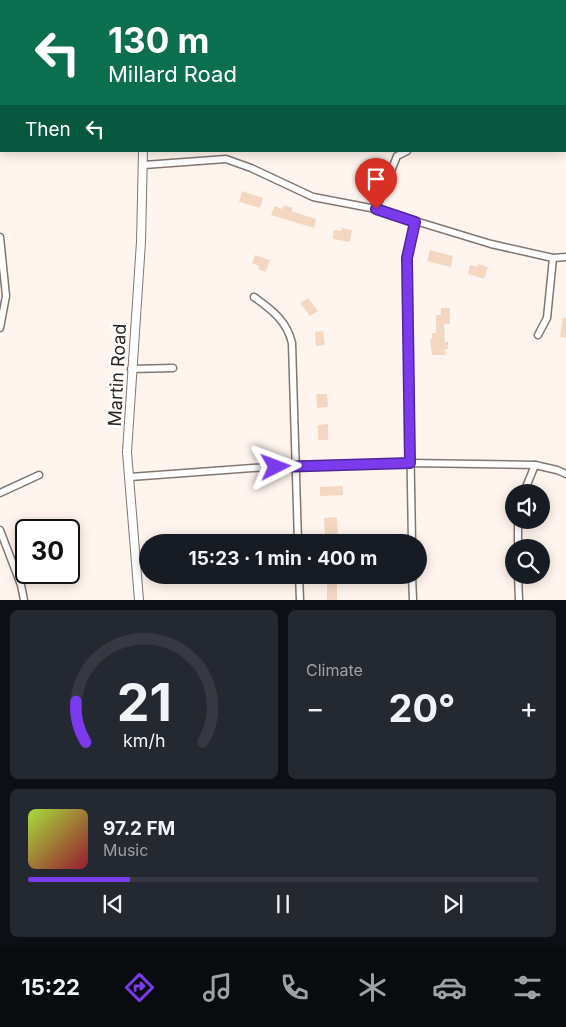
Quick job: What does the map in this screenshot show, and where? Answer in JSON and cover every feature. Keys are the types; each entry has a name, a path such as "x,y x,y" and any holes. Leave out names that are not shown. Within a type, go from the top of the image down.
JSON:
{"street":[{"name":"Martin Road","path":"138,600 127,452 144,152"},
{"path":"376,209 397,156 405,152"},
{"path":"144,165 226,159 251,168 313,197 376,209 491,244 553,258 566,257"},
{"path":"412,534 407,258 415,222"},
{"path":"0,237 6,296 0,328"},
{"path":"538,335 547,318 553,258"},
{"path":"254,297 275,313 289,328 291,336 294,361 294,465 298,534"},
{"path":"131,369 173,368"},
{"path":"130,477 294,465 410,463 535,464 566,474"},
{"path":"527,484 535,464"},
{"path":"0,493 39,475"},
{"path":"0,530 21,585 24,600"},
{"path":"299,584 300,600"},
{"path":"412,584 413,600"},
{"path":"518,584 519,600"}],"building":[{"path":"242,191 263,198 260,208 239,202"},
{"path":"284,205 293,208 291,211 316,219 314,228 271,215 275,206 282,209"},
{"path":"342,228 352,230 350,242 333,239 334,230 341,231"},
{"path":"430,250 453,256 451,267 427,261"},
{"path":"255,255 270,260 266,272 258,269 259,266 252,263"},
{"path":"478,264 488,267 484,279 468,274 470,265 478,267"},
{"path":"308,298 318,311 310,316 300,303"},
{"path":"441,308 450,308 450,324 444,324 445,342 448,342 448,349 445,349 445,355 432,355 430,339 432,339 432,333 436,333 436,315 441,315"},
{"path":"563,317 566,318 566,338 560,337"},
{"path":"323,331 325,345 316,346 315,332"},
{"path":"316,394 327,394 328,407 317,408"},
{"path":"328,424 328,440 318,440 318,425"},
{"path":"343,486 343,495 320,496 320,487"},
{"path":"337,517 338,534 325,534 324,518"},
{"path":"327,584 337,584 337,600 327,600"}],"route":[{"path":"276,467 410,463 407,258 415,222 376,209"}]}
